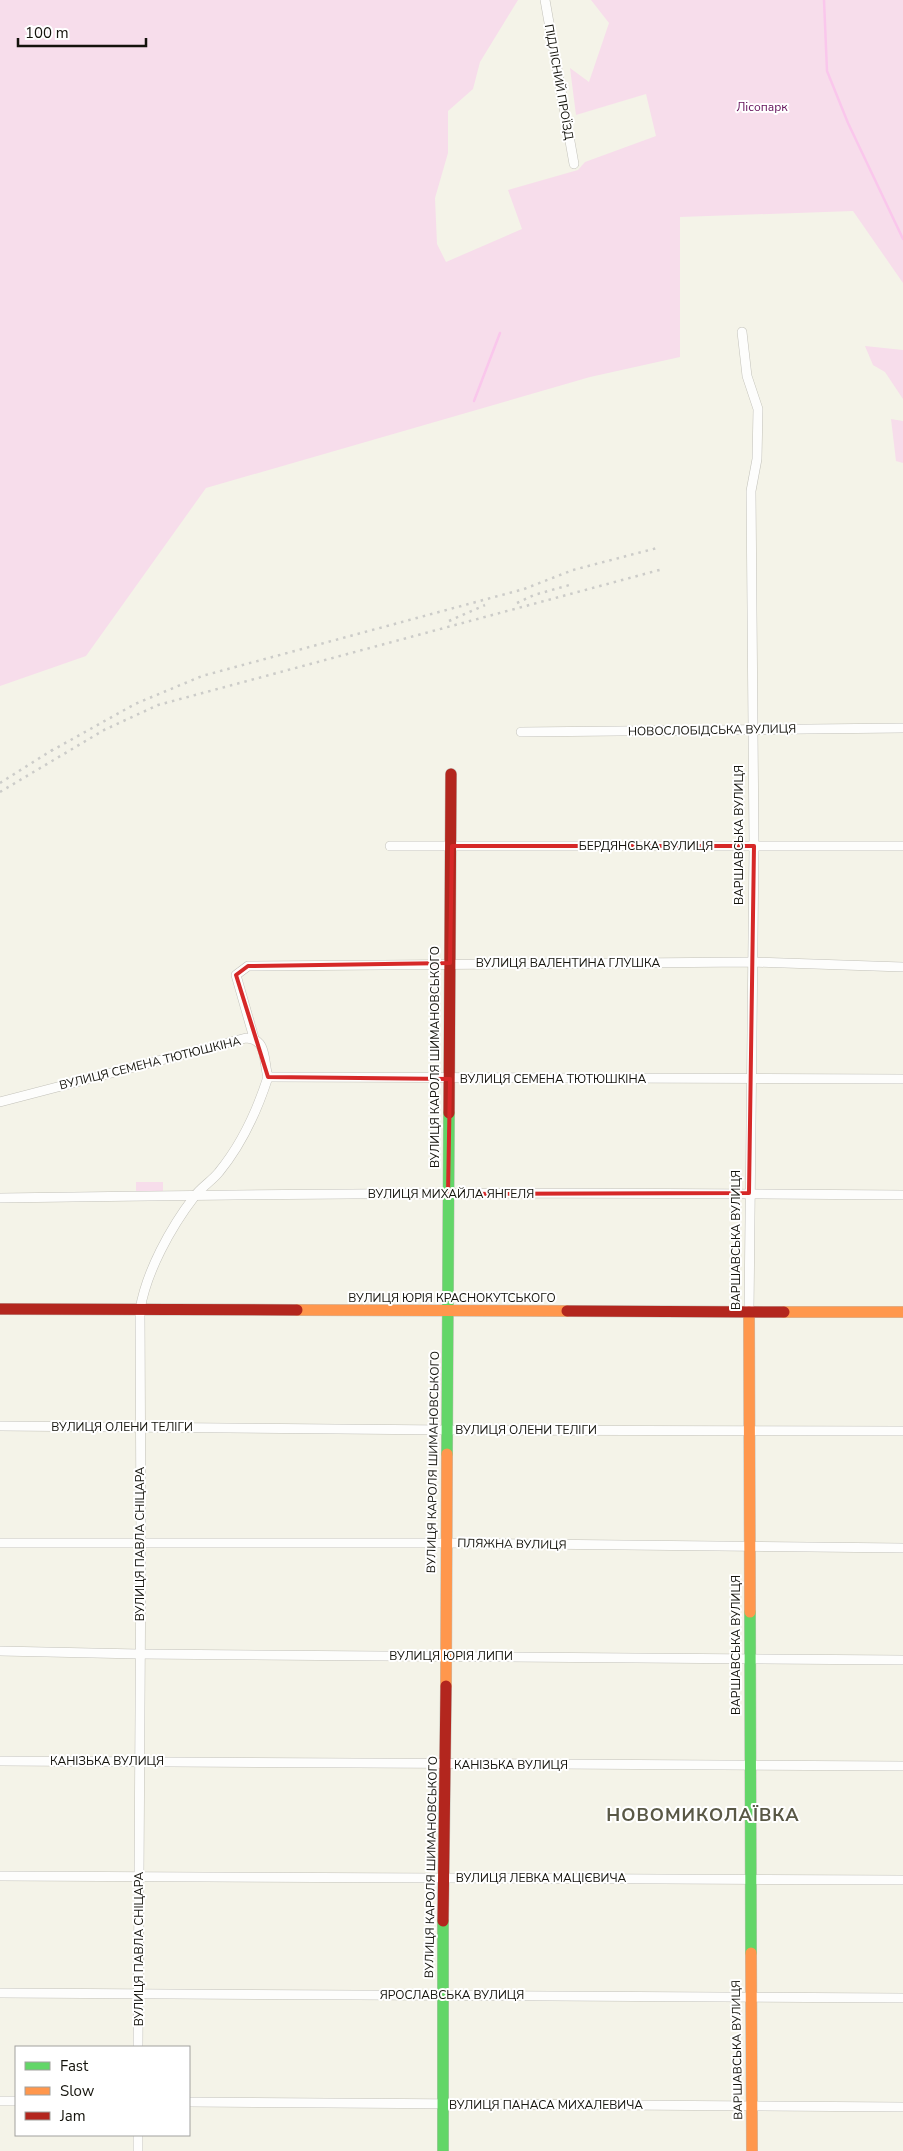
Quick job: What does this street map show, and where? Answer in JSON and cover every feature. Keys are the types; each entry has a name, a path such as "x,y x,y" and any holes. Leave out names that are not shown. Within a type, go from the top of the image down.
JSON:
{"street":[{"name":"ПІДЛІСНИЙ ПРОЇЗД","path":"545,0 574,164"},
{"name":"ВАРШАВСЬКА ВУЛИЦЯ","path":"742,332 747,376 758,409 758,459 751,491 754,846 749,1193 752,2151"},
{"name":"НОВОСЛОБІДСЬКА ВУЛИЦЯ","path":"521,732 903,728"},
{"name":"ВУЛИЦЯ КАРОЛЯ ШИМАНОВСЬКОГО","path":"443,2151 443,1878 446,1765 451,774"},
{"name":"БЕРДЯНСЬКА ВУЛИЦЯ","path":"390,846 903,846"},
{"name":"ВУЛИЦЯ ВАЛЕНТИНА ГЛУШКА","path":"254,1038 236,975 248,966 752,962 903,967"},
{"name":"ВУЛИЦЯ СЕМЕНА ТЮТЮШКІНА","path":"0,1102 238,1039 254,1038 259,1042 263,1051 268,1077 903,1079"},
{"name":"ВУЛИЦЯ ПАВЛА СНІЦАРА","path":"138,2046 141,1543 140,1310 146,1284 164,1245 181,1215 196,1195 219,1172 248,1128 268,1077"},
{"name":"ВУЛИЦЯ МИХАЙЛА ЯНГЕЛЯ","path":"0,1198 448,1194 749,1193 903,1195"},
{"name":"ВУЛИЦЯ ЮРІЯ КРАСНОКУТСЬКОГО","path":"0,1309 448,1312 903,1312"},
{"name":"ВУЛИЦЯ ОЛЕНИ ТЕЛІГИ","path":"0,1426 448,1430 903,1431"},
{"name":"ПЛЯЖНА ВУЛИЦЯ","path":"0,1543 446,1543 903,1548"},
{"name":"ВУЛИЦЯ ЮРІЯ ЛИПИ","path":"0,1651 139,1654 903,1660"},
{"name":"КАНІЗЬКА ВУЛИЦЯ","path":"0,1761 446,1765 903,1766"},
{"name":"ВУЛИЦЯ ЛЕВКА МАЦІЄВИЧА","path":"0,1876 903,1880"},
{"name":"ЯРОСЛАВСЬКА ВУЛИЦЯ","path":"0,1994 903,1998"},
{"path":"0,2101 15,2101"},
{"name":"ВУЛИЦЯ ПАНАСА МИХАЛЕВИЧА","path":"190,2102 903,2107"},
{"path":"138,2136 138,2151"}],"highlighted area":[{"path":"452,846 754,846 749,1193 448,1194 450,1079 268,1077 236,975 248,966 450,963"}],"green space":[{"name":"Лісопарк","path":"0,0 518,0 480,62 473,89 448,111 448,153 435,198 437,244 446,262 522,229 508,190 578,170 585,162 656,136 646,94 576,115 570,68 589,82 609,23 591,0 903,0 903,283 853,211 680,217 680,357 590,377 206,488 86,656 0,686"},
{"path":"865,346 903,350 903,399 885,372 873,365"},
{"path":"891,419 903,421 903,463 896,461"},
{"path":"136,1182 163,1182 163,1191 136,1191"}],"waterway":[{"path":"824,0 827,71 848,123 903,239"},
{"path":"474,401 500,333"}],"railway":[{"path":"51,751 135,704 202,676 524,589 573,570 657,548"},
{"path":"0,792 104,730 158,705 663,569"},
{"path":"517,603 534,595 573,584"},
{"path":"449,621 485,605"},
{"path":"0,783 57,747"}],"traffic: fast":[{"path":"447,1454 449,1113"},
{"path":"750,1612 751,1953"},
{"path":"443,1921 443,2151"}],"traffic: slow":[{"path":"297,1310 567,1311"},
{"path":"749,1312 750,1612"},
{"path":"784,1312 903,1312"},
{"path":"446,1686 447,1454"},
{"path":"751,1953 752,2151"}],"traffic: jam":[{"path":"449,1113 451,774"},
{"path":"0,1309 297,1310"},
{"path":"567,1311 784,1312"},
{"path":"443,1921 446,1686"}],"district":[{"name":"НОВОМИКОЛАЇВКА","path":"703,1815"}]}
